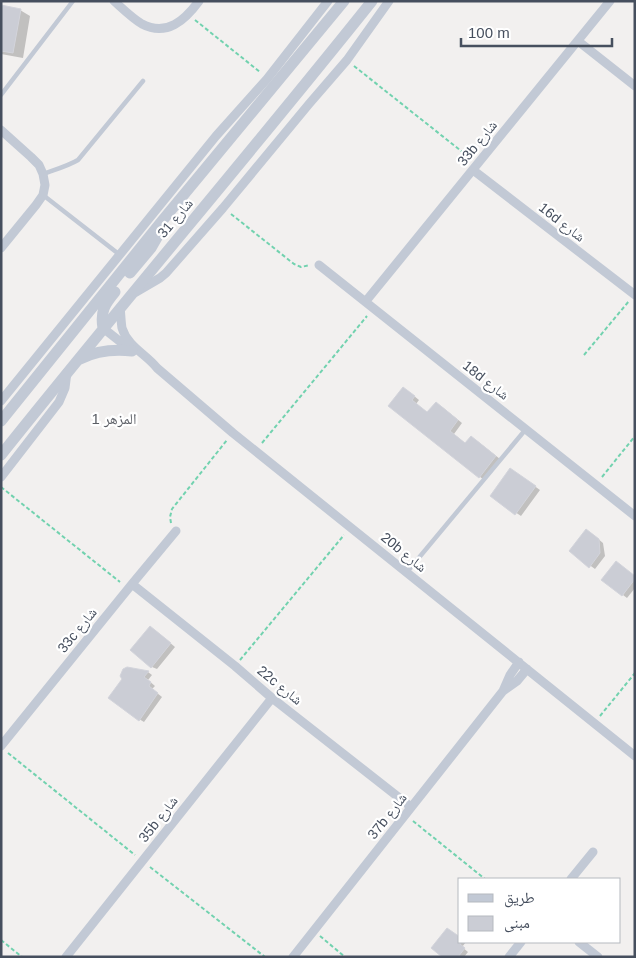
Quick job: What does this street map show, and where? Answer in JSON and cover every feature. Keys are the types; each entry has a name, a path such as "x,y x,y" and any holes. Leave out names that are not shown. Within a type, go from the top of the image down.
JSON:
{"street":[{"path":"114,1 140,23 152,28 164,28 182,21 199,1"},
{"path":"1,400 216,136 267,79 328,1"},
{"name":"شارع 31","path":"1,421 162,220 344,1"},
{"name":"شارع 31","path":"1,455 103,328 292,102 372,1"},
{"path":"131,295 166,273 347,60 389,1"},
{"name":"33b شارع","path":"366,302 610,1"},
{"path":"578,41 635,86"},
{"path":"1,130 38,165 43,174 45,185 36,205 1,248"},
{"name":"16d شارع","path":"475,167 635,295"},
{"path":"103,328 104,306 155,242 162,220"},
{"name":"18d شارع","path":"319,265 635,516"},
{"name":"20b شارع","path":"120,308 122,329 126,336 134,347 157,368 256,451 635,756"},
{"name":"20b شارع","path":"103,328 143,360 157,368"},
{"path":"76,361 103,351 132,351"},
{"path":"1,477 59,402 65,388 67,372"},
{"name":"33c شارع","path":"1,746 176,531"},
{"name":"22c شارع","path":"130,586 235,666 408,811"},
{"name":"37b شارع","path":"293,957 502,691 519,662"},
{"name":"37b شارع","path":"502,691 517,681 527,669"},
{"name":"35b شارع","path":"66,957 272,698"},
{"path":"572,878 593,852"},
{"path":"509,957 520,943"},
{"path":"580,943 598,957"}],"lane":[{"path":"1,95 73,1"},
{"path":"43,174 78,160 142,81"},
{"path":"42,195 120,255"},
{"path":"407,572 526,429"}],"path":[{"path":"188,15 267,79"},
{"path":"347,60 475,167"},
{"path":"223,208 296,265 301,267 313,264 319,265"},
{"path":"584,355 635,295"},
{"path":"256,451 373,308"},
{"path":"176,531 170,521 170,512 233,432"},
{"path":"596,485 635,436"},
{"path":"1,488 130,586"},
{"path":"235,666 350,527"},
{"path":"594,723 635,674"},
{"path":"9,754 264,957"},
{"path":"408,811 484,878"},
{"path":"313,931 345,957"},
{"path":"1,940 22,957"}],"building":[{"path":"1,5 21,9 13,53 1,51"},
{"path":"403,387 415,396 412,400 427,412 436,402 458,420 450,431 465,443 471,436 496,456 479,478 388,406"},
{"path":"510,468 536,486 515,515 490,496"},
{"path":"586,529 599,539 600,553 589,568 569,551"},
{"path":"616,561 635,576 635,579 622,596 601,580"},
{"path":"150,626 171,643 151,668 130,650"},
{"path":"127,667 149,671 144,677 151,682 149,686 158,693 139,721 108,698 122,679 120,676 123,669"},
{"path":"447,928 458,936 458,943 465,948 458,957 442,957 431,948"}],"district":[{"name":"المزهر 1","path":"114,419"}]}
